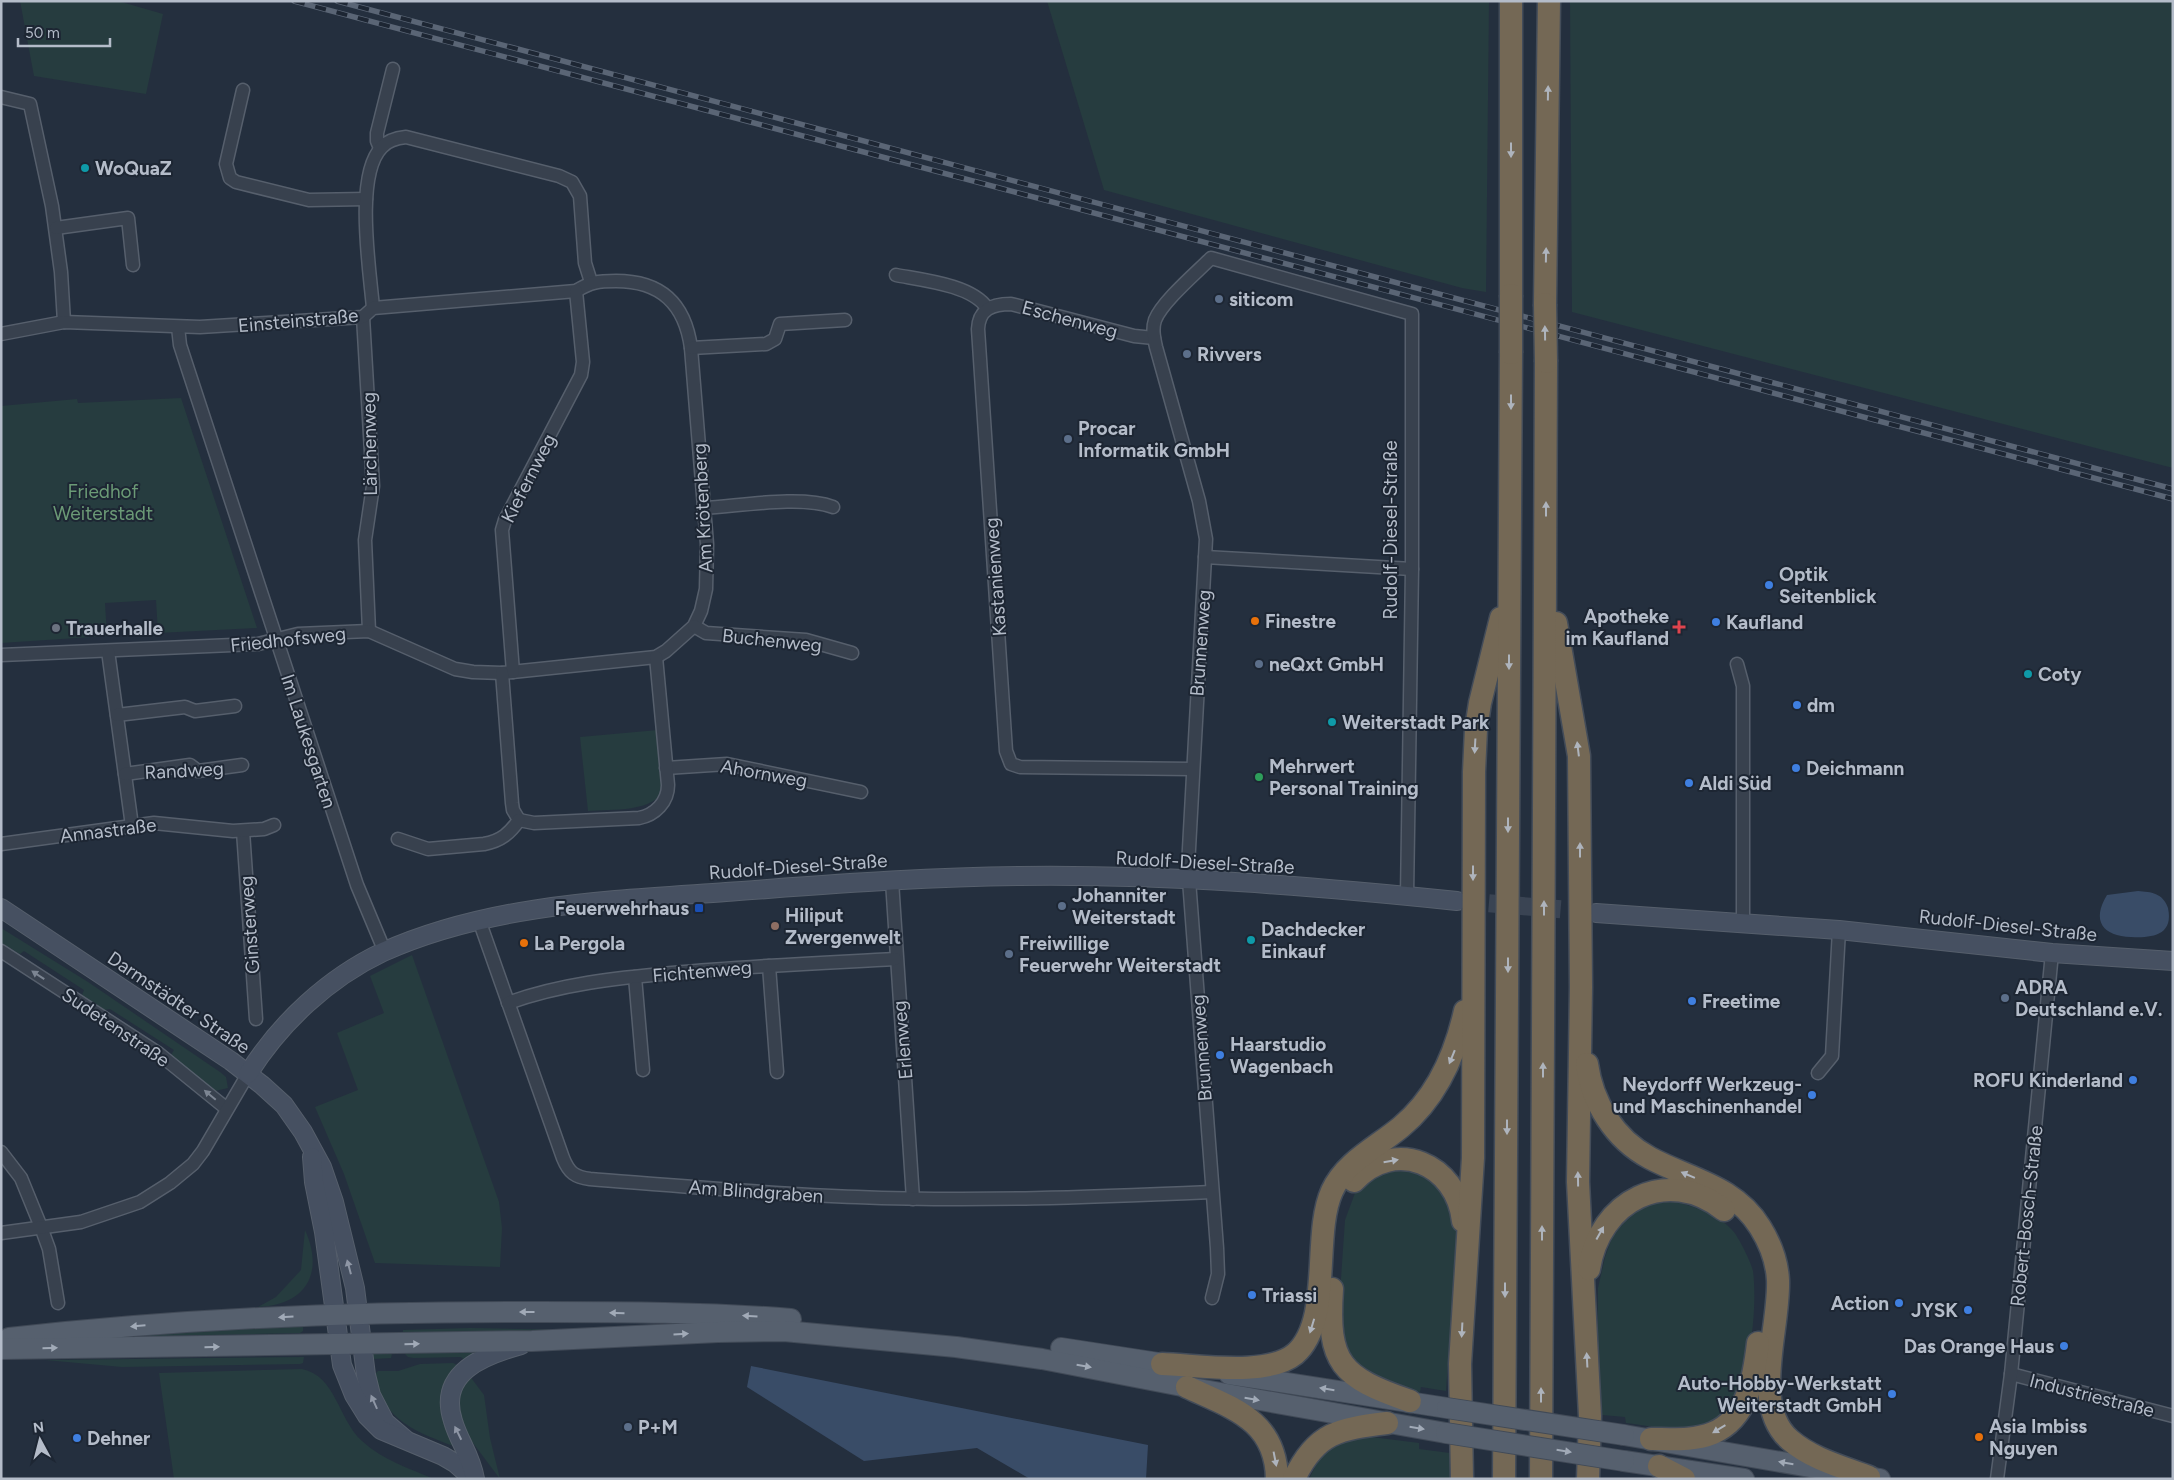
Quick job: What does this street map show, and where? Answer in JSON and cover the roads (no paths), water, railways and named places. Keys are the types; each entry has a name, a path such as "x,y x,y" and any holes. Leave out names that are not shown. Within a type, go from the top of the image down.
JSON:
{"highway":[{"path":"1504,1479 1510,578 1511,1"},
{"path":"1541,1479 1546,557 1545,304 1549,1"},
{"path":"1546,557 1579,756 1581,987 1578,1173 1590,1416 1588,1479"},
{"path":"1462,1479 1460,1364 1473,1158 1473,807 1476,729 1480,703 1510,578"},
{"path":"1162,1364 1263,1367 1287,1359 1296,1353 1303,1344 1309,1335 1315,1314 1324,1223 1332,1191 1340,1176 1351,1165 1402,1127 1423,1106 1447,1069 1455,1049 1465,1007 1473,940"},
{"path":"1581,987 1590,1080 1598,1102 1612,1126 1637,1151 1729,1194 1756,1221 1767,1238 1776,1263 1778,1278 1777,1314 1769,1374 1769,1401 1772,1413 1781,1431 1799,1447 1810,1453 1875,1478"},
{"path":"1410,1402 1360,1382 1340,1359 1332,1338 1330,1316 1338,1216 1344,1197 1361,1174 1385,1161 1411,1160 1433,1167 1445,1177 1455,1191 1462,1211 1465,1282"},
{"path":"1584,1315 1591,1256 1601,1230 1625,1204 1644,1194 1674,1191 1689,1193 1710,1200 1732,1216 1754,1244 1761,1263 1765,1290 1755,1370 1744,1402 1729,1422 1712,1433 1691,1438 1651,1439"},
{"path":"1187,1387 1243,1415 1258,1426 1267,1436 1272,1448 1277,1479"},
{"path":"1294,1479 1310,1451 1320,1441 1348,1429 1387,1423"},
{"path":"1659,1466 1684,1479"}],"main road":[{"path":"1,1338 93,1328 360,1314 556,1312 766,1317 972,1336 1651,1439 1875,1478"},
{"path":"1,1349 532,1342 740,1331 793,1332 897,1340 1004,1353 1387,1423 1744,1479"}],"street":[{"path":"380,148 377,141 377,133 393,68"},
{"path":"243,90 226,164 230,178 236,182 301,199 366,199"},
{"path":"1,97 30,104 56,228 64,322"},
{"path":"373,308 366,199 373,163 380,148 396,139 414,138 566,178 575,186 580,196 585,263 590,282"},
{"path":"56,228 128,218 132,265"},
{"name":"Brunnenweg","path":"1212,1298 1217,1280 1218,1262 1188,879 1192,769 1206,556 1205,530 1201,507 1154,338 1155,320 1162,308 1211,258 1412,314"},
{"path":"896,275 963,291 981,300 987,308"},
{"name":"Einsteinstraße","path":"1,334 64,322 212,327 363,318 373,308 576,291 590,282"},
{"name":"Am Krötenberg","path":"590,282 635,282 659,291 682,314 688,328 708,556 706,589 701,611 694,626 682,639 656,657"},
{"name":"Kiefernweg","path":"519,820 513,810 512,803 502,527 581,375 583,362 576,291"},
{"name":"Eschenweg","path":"987,308 998,304 1011,304 1134,336 1154,338"},
{"name":"Kastanienweg","path":"987,308 979,318 978,329 1007,757 1011,764 1026,768 1192,769"},
{"name":"Rudolf-Diesel-Straße","path":"1407,896 1412,569 1412,314"},
{"name":"Lärchenweg","path":"363,318 373,486 365,540 369,631"},
{"path":"691,348 766,344 775,339 780,324 845,320"},
{"name":"Im Laukesgarten","path":"178,327 180,345 357,885 385,952"},
{"path":"704,508 803,501 833,506"},
{"path":"1206,556 1412,569"},
{"name":"Buchenweg","path":"694,626 706,633 813,641 852,653"},
{"name":"Friedhofsweg","path":"1,655 258,644 298,634 369,631 455,669 473,672 508,673 656,657"},
{"name":"Randweg","path":"108,651 132,826"},
{"path":"398,839 428,849 484,844 492,843 506,836 519,820 534,824 648,816 659,808 666,794 666,768 656,657"},
{"path":"1737,664 1743,686 1742,922"},
{"path":"117,715 185,707 195,711 235,706"},
{"name":"Ahornweg","path":"666,768 711,763 727,764 861,792"},
{"name":"Randweg","path":"125,774 190,765 198,771 242,765"},
{"name":"Annastraße","path":"1,844 162,823 243,831 264,829 274,825"},
{"name":"Ginsterweg","path":"243,831 256,1019"},
{"name":"Rudolf-Diesel-Straße","path":"248,1074 264,1048 297,1014 341,977 385,952 433,933 479,920 565,906 647,898 892,881 1019,876 1188,879 1457,901"},
{"name":"Erlenweg","path":"892,881 895,958 913,1199"},
{"name":"Darmstädter Straße","path":"1,908 248,1074 275,1097 290,1113 322,1167 334,1202 360,1314 368,1386 385,1422 404,1439"},
{"name":"Rudolf-Diesel-Straße","path":"1596,913 1839,930 2052,953 2173,961"},
{"name":"Am Blindgraben","path":"479,920 565,1164 574,1176 590,1179 800,1194 913,1199 1212,1192"},
{"path":"1818,1073 1832,1056 1839,930"},
{"name":"Sudetenstraße","path":"1,951 158,1054 227,1109"},
{"name":"Robert-Bosch-Straße","path":"1997,1479 2011,1374 2052,953"},
{"name":"Fichtenweg","path":"508,1003 564,988 635,976 895,958"},
{"name":"Fichtenweg","path":"768,966 777,1072"},
{"name":"Fichtenweg","path":"635,976 643,1070"},
{"path":"1,1233 81,1222 140,1202 162,1188 193,1164 203,1151 248,1074"},
{"name":"Darmstädter Straße","path":"312,1151 314,1182 324,1232 339,1345 348,1384 367,1416 381,1430 404,1439"},
{"path":"1,1152 21,1178 41,1227 48,1249 58,1304"},
{"path":"474,1479 470,1456 452,1419 452,1390 462,1372 475,1361 532,1342"},
{"name":"Industriestraße","path":"2011,1374 2173,1416"},
{"path":"404,1439 456,1463 474,1479"}],"water":[{"path":"2138,891 2156,894 2166,903 2169,917 2168,924 2164,930 2153,936 2139,937 2121,936 2107,930 2100,919 2100,912 2107,895"},
{"path":"751,1366 1148,1445 1146,1479 1030,1479 977,1448 864,1461 747,1387"}],"tunnel":[{"path":"1462,901 1593,912"}],"railway":[{"path":"294,1 2173,499"},
{"path":"337,1 2173,489"}],"place":[{"name":"WoQuaZ","path":"85,168"},
{"name":"siticom","path":"1219,299"},
{"name":"Rivvers","path":"1187,354"},
{"name":"Procar Informatik GmbH","path":"1068,439"},
{"name":"Optik Seitenblick","path":"1769,585"},
{"name":"Finestre","path":"1255,621"},
{"name":"Kaufland","path":"1716,622"},
{"name":"Apotheke im Kaufland","path":"1679,627"},
{"name":"Trauerhalle","path":"56,628"},
{"name":"neQxt GmbH","path":"1259,664"},
{"name":"Coty","path":"2028,674"},
{"name":"dm","path":"1797,705"},
{"name":"Weiterstadt Park","path":"1332,722"},
{"name":"Deichmann","path":"1796,768"},
{"name":"Mehrwert Personal Training","path":"1259,777"},
{"name":"Aldi Süd","path":"1689,783"},
{"name":"Johanniter Weiterstadt","path":"1062,906"},
{"name":"Feuerwehrhaus","path":"699,908"},
{"name":"Hiliput Zwergenwelt","path":"775,926"},
{"name":"Dachdecker Einkauf","path":"1251,940"},
{"name":"La Pergola","path":"524,943"},
{"name":"Freiwillige Feuerwehr Weiterstadt","path":"1009,954"},
{"name":"ADRA Deutschland e.V.","path":"2005,998"},
{"name":"Freetime","path":"1692,1001"},
{"name":"Haarstudio Wagenbach","path":"1220,1055"},
{"name":"ROFU Kinderland","path":"2133,1080"},
{"name":"Neydorff Werkzeug- und Maschinenhandel","path":"1812,1095"},
{"name":"Triassi","path":"1252,1295"},
{"name":"Action","path":"1899,1303"},
{"name":"JYSK","path":"1968,1310"},
{"name":"Das Orange Haus","path":"2064,1346"},
{"name":"Auto-Hobby-Werkstatt Weiterstadt GmbH","path":"1892,1394"},
{"name":"P+M","path":"628,1427"},
{"name":"Asia Imbiss Nguyen","path":"1979,1437"},
{"name":"Dehner","path":"77,1438"}],"park label":[{"name":"Friedhof Weiterstadt","path":"103,502"}]}
